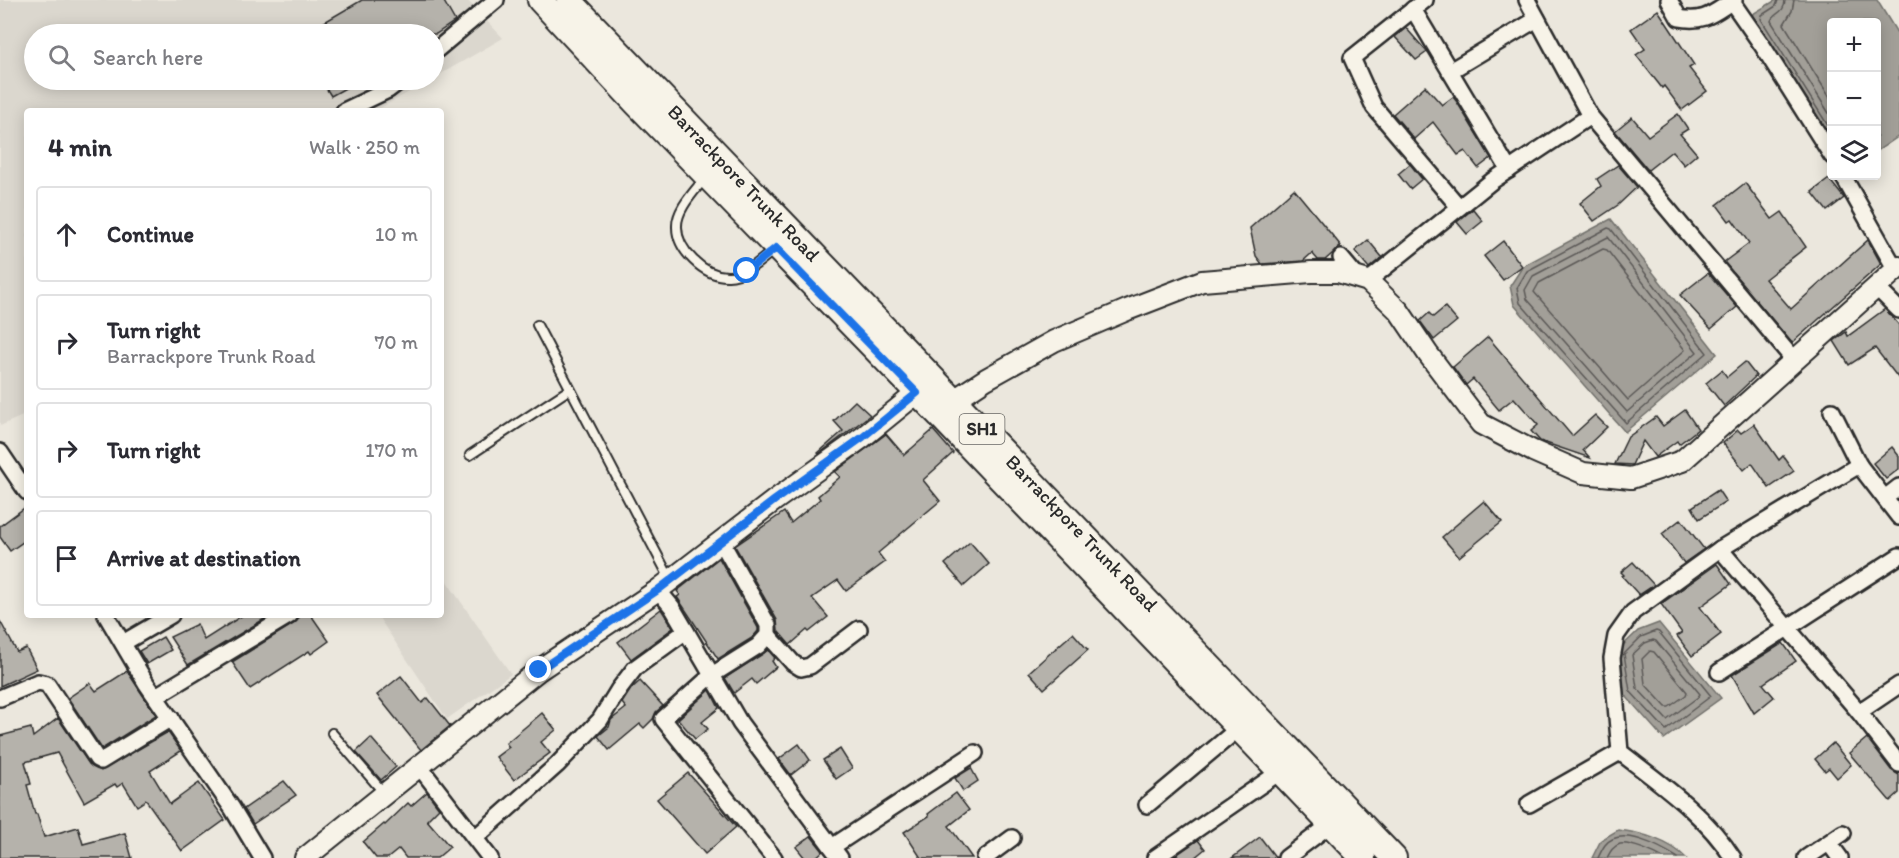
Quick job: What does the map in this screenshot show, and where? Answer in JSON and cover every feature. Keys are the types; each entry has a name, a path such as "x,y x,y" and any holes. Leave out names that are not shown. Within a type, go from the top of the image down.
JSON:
{"main road":[{"name":"Barrackpore Trunk Road","path":"540,0 776,248 926,386 954,400 1394,858"},
{"name":"Barrackpore Trunk Road","path":"569,0 1239,728 1363,858"}],"street":[{"path":"444,44 496,0"},
{"path":"1527,0 1590,116 1794,360"},
{"path":"1669,0 1679,18 1694,21 1710,15 1733,1 1827,148"},
{"path":"1459,207 1374,107 1352,58 1419,5 1450,71 1509,170"},
{"path":"1450,71 1537,19"},
{"path":"350,108 388,90"},
{"path":"1362,279 1509,170 1590,116"},
{"path":"1341,258 1399,311 1481,424 1533,452 1583,473 1631,478 1682,461 1898,268 1845,180"},
{"path":"954,400 986,379 1054,341 1202,281 1311,272 1338,272 1362,279"},
{"path":"1876,287 1899,310"},
{"path":"305,858 539,670 664,585 863,437 926,386"},
{"path":"1832,411 1859,465 1899,517"},
{"path":"0,452 24,488"},
{"path":"1733,858 1722,840 1702,818 1620,752 1612,658 1616,636 1634,612 1720,549 1859,465"},
{"path":"1885,498 1899,488"},
{"path":"721,541 768,625 768,635 793,663 801,668 810,666 859,629"},
{"path":"1720,549 1859,712 1899,764"},
{"path":"1719,672 1899,556"},
{"path":"664,585 672,607 740,723 836,853 975,753"},
{"path":"108,618 262,858"},
{"path":"123,643 166,618"},
{"path":"156,696 285,618"},
{"path":"475,838 542,780 593,728 635,668 686,631"},
{"path":"768,635 758,646 712,675 663,719 774,858"},
{"path":"0,698 38,682 47,684 97,759 101,761 171,718"},
{"path":"1859,712 1899,685"},
{"path":"1147,805 1239,728"},
{"path":"1529,804 1620,752"},
{"path":"419,766 490,858"},
{"path":"1155,858 1281,771"},
{"path":"1286,858 1331,824"},
{"path":"1806,858 1843,833"},
{"path":"985,858 1012,838"},
{"path":"1829,843 1840,858"}],"lane":[{"path":"706,176 684,206 676,226 681,245 692,260 707,270 727,276 747,271 776,248"},
{"path":"537,325 664,585"},
{"path":"470,455 570,389"},
{"path":"332,733 384,793"}],"shaded area":[{"path":"0,0 467,0 503,38 444,72 444,24 24,24 24,90 413,90 380,108 24,108 24,415 0,426"},
{"path":"444,577 511,674 447,719 379,618 444,618"}],"water":[{"path":"1776,0 1877,0 1899,36 1899,136 1881,148 1881,18 1827,18 1827,138 1751,15"},
{"path":"1611,219 1717,354 1625,432 1514,305 1510,286 1523,266"},
{"path":"1659,623 1721,698 1664,739 1624,694 1618,650 1638,631"},
{"path":"1618,830 1654,838 1672,847 1686,858 1592,858 1601,840"}],"building":[{"path":"362,0 443,0 455,21 444,29 444,24 321,24"},
{"path":"1658,10 1694,65 1689,68 1707,91 1682,110 1636,55 1645,49 1631,29"},
{"path":"1406,28 1427,52 1416,60 1395,37"},
{"path":"1425,86 1442,105 1453,97 1491,158 1478,168 1465,151 1458,155 1433,122 1414,139 1393,114"},
{"path":"327,90 342,90 331,96"},
{"path":"1678,114 1688,129 1680,134 1697,154 1684,165 1672,151 1648,170 1615,131 1632,117 1648,136"},
{"path":"1410,164 1422,179 1410,189 1398,174"},
{"path":"1618,165 1637,187 1618,205 1594,221 1580,203 1601,186 1597,179"},
{"path":"1830,180 1844,198 1827,211 1812,192"},
{"path":"1745,183 1772,219 1782,212 1806,247 1765,279 1791,309 1868,240 1881,264 1792,343 1724,262 1749,243 1732,219 1729,221 1717,205"},
{"path":"1294,189 1341,246 1325,260 1318,260 1312,253 1303,261 1262,264 1256,256 1250,228"},
{"path":"1473,209 1483,221 1467,234 1457,222"},
{"path":"1368,240 1382,257 1369,268 1355,251"},
{"path":"1503,241 1522,266 1503,280 1484,256"},
{"path":"1708,273 1737,307 1711,329 1680,295"},
{"path":"1445,307 1457,321 1434,340 1420,321 1429,313 1433,317"},
{"path":"1885,309 1899,325 1899,379 1875,348 1849,365 1834,341 1846,332 1848,336"},
{"path":"1488,337 1572,436 1595,415 1607,427 1583,450 1590,458 1540,441 1531,431 1538,425 1514,398 1499,410 1473,379 1466,385 1453,367"},
{"path":"1745,362 1756,376 1724,406 1706,383 1722,370 1727,377"},
{"path":"855,401 870,415 819,454 843,431 834,421"},
{"path":"1685,410 1698,429 1679,444 1677,441 1655,457 1643,441 1632,465 1615,464 1628,437 1656,417 1663,426"},
{"path":"1754,424 1779,460 1783,456 1794,471 1769,488 1752,463 1744,470 1723,443 1738,430 1741,433"},
{"path":"933,430 953,453 923,480 940,501 878,553 885,562 846,591 838,580 812,598 828,617 809,632 807,630 790,645 778,631 777,620 735,546 784,512 791,523 820,499 818,496 840,477 835,472 886,434 904,455"},
{"path":"1892,447 1899,456 1899,469 1886,479 1873,463"},
{"path":"1718,490 1726,502 1699,519 1692,507"},
{"path":"1484,501 1502,522 1459,557 1442,537"},
{"path":"24,508 24,541 10,551 0,537 0,526"},
{"path":"1681,519 1704,549 1684,563 1662,534"},
{"path":"970,542 989,564 964,586 945,564"},
{"path":"719,558 758,631 752,638 718,659 677,597 680,595 677,591"},
{"path":"1633,562 1654,585 1639,595 1621,572"},
{"path":"1717,564 1731,584 1700,607 1721,634 1692,656 1677,636 1682,633 1661,604"},
{"path":"661,609 673,628 631,659 618,642"},
{"path":"238,618 266,618 188,665 170,637 197,624 204,640"},
{"path":"298,618 313,618 329,641 311,654 309,651 250,689 232,662 295,623"},
{"path":"0,621 17,652 26,648 37,669 0,686"},
{"path":"1073,633 1088,650 1044,689 1029,672"},
{"path":"163,637 171,650 147,664 139,651"},
{"path":"1783,643 1796,661 1763,684 1774,697 1754,713 1732,675"},
{"path":"768,650 775,658 772,661 776,667 756,684 752,679 734,693 725,678"},
{"path":"127,671 156,715 102,749 68,698 90,683 96,691"},
{"path":"401,676 422,703 428,698 450,726 421,750 377,695"},
{"path":"640,681 663,706 644,728 640,724 609,750 598,736 609,727 611,720 626,708 622,703 631,689"},
{"path":"710,690 719,708 702,722 708,729 695,739 678,719"},
{"path":"542,713 556,730 541,742 550,753 514,780 496,757 509,747 506,743"},
{"path":"58,718 89,764 101,771 168,732 181,751 150,771 170,804 199,783 225,820 182,851 146,800 137,806 123,783 117,787 115,784 84,802 57,753 25,762 31,784 27,785 44,837 78,827 83,844 125,833 132,858 0,858 0,736 31,728 33,737"},
{"path":"371,738 396,767 381,780 356,752"},
{"path":"1867,738 1891,770 1899,775 1899,793 1890,801 1849,753"},
{"path":"1833,743 1851,765 1837,778 1829,768 1825,771 1815,759"},
{"path":"799,744 810,760 791,775 779,759"},
{"path":"840,749 852,768 836,779 823,760"},
{"path":"971,768 978,781 963,791 955,778"},
{"path":"688,773 736,827 705,854 657,799"},
{"path":"284,781 296,795 253,824 244,809"},
{"path":"427,792 439,808 427,820 450,847 437,858 406,858 399,849 388,858 376,858 363,842 408,803 411,806"},
{"path":"956,793 969,810 949,826 972,858 921,858 904,832 929,816 928,814"},
{"path":"811,836 823,851 815,858 805,858 796,847"},
{"path":"1260,837 1276,858 1232,858"},
{"path":"1198,840 1205,849 1194,858 1172,858"}],"route":[{"path":"539,670 658,590 775,500 863,437 917,393 776,248 747,271"}]}
